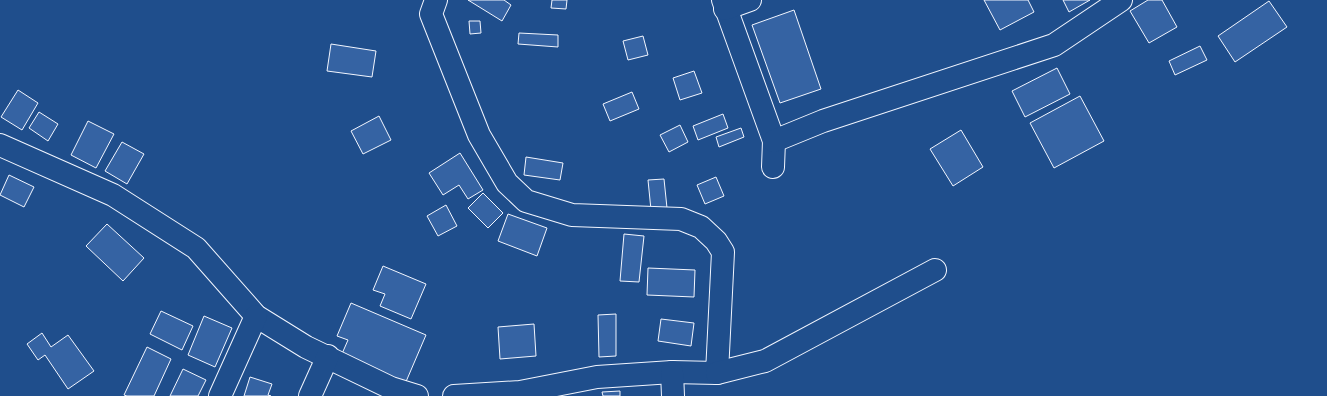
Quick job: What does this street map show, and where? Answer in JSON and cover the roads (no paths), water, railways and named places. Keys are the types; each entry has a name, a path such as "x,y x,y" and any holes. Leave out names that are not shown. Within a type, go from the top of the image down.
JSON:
{"street":[{"path":"436,0 431,14 479,135 507,183 526,201 572,215 681,219 701,226 716,241 723,252 717,373"},
{"path":"750,0 724,5 774,141 773,167"},
{"path":"774,141 823,121 1054,45 1121,0"},
{"path":"0,145 113,195 196,248 256,316 306,347 328,356 392,388 417,396"},
{"path":"454,396 520,394 597,377 672,372 717,373 765,360 936,270"},
{"path":"220,396 256,316"},
{"path":"310,396 328,356"},
{"path":"672,372 673,396"}]}
